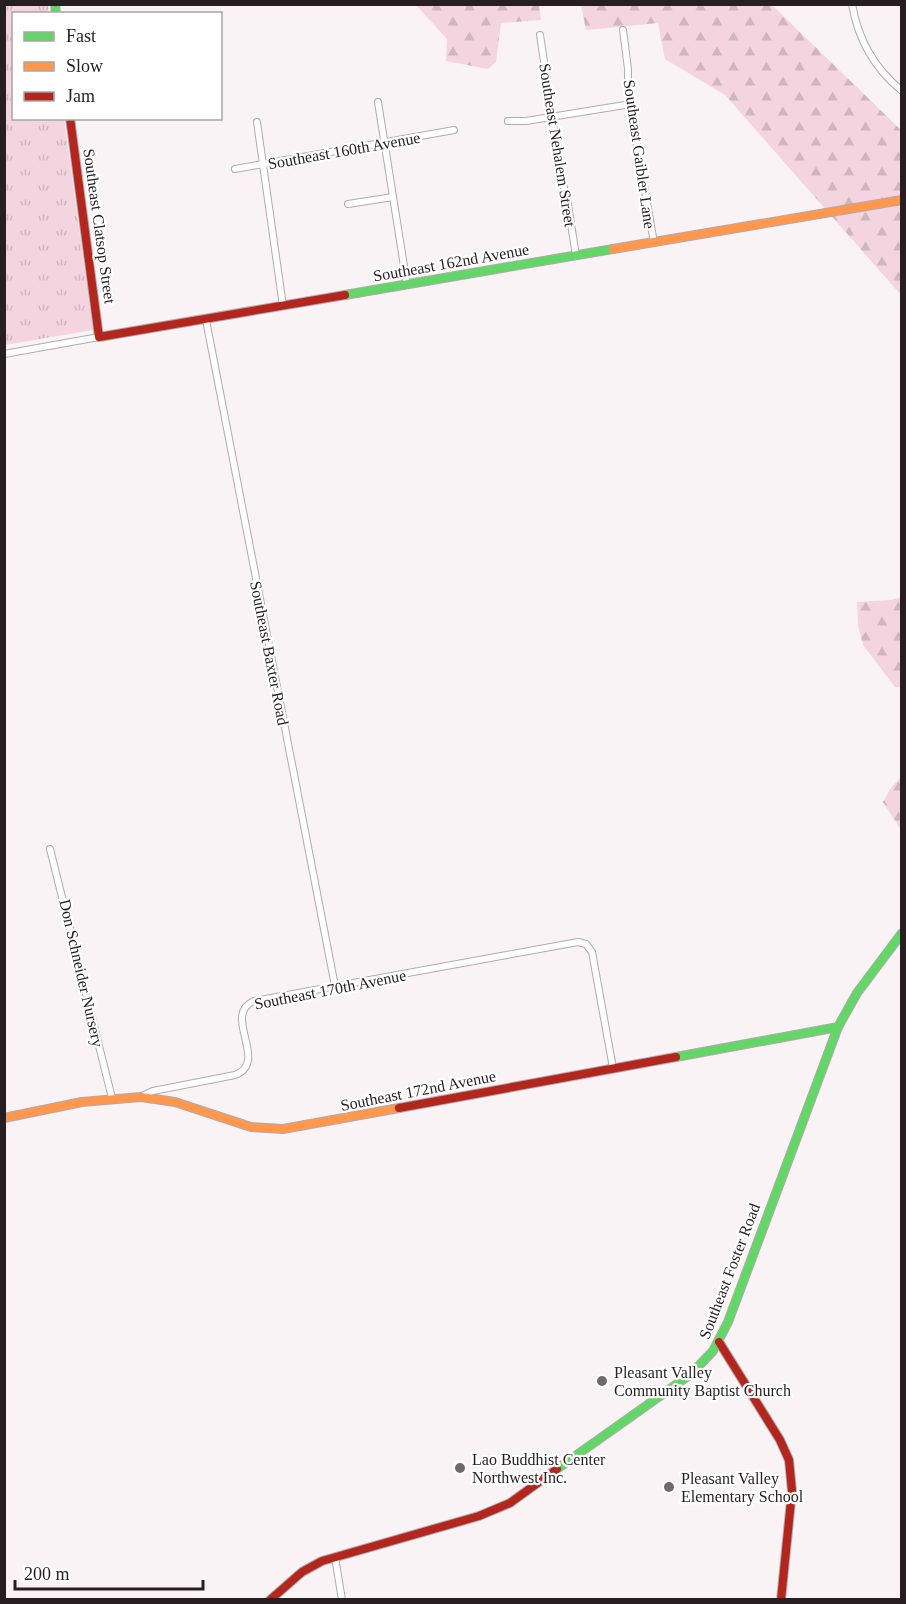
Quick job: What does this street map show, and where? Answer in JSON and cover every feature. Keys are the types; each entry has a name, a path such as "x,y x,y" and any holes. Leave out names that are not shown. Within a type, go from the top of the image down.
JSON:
{"main road":[{"name":"Southeast Clatsop Street","path":"70,120 99,337"},
{"name":"Southeast 162nd Avenue","path":"99,337 902,200"},
{"name":"Southeast Foster Road","path":"270,1599 302,1572 335,1557 479,1516 510,1503 691,1374 707,1358 719,1342 838,1027 857,993 902,933"},
{"name":"Southeast 172nd Avenue","path":"4,1118 112,1098 141,1097 172,1101 241,1124 277,1129 838,1027"},
{"path":"719,1342 780,1440 789,1460 792,1491 781,1599"}],"street":[{"path":"852,4 860,37 868,53 879,69 900,88"},
{"name":"Southeast Gaibler Lane","path":"623,30 631,104 654,243"},
{"name":"Southeast Nehalem Street","path":"540,35 576,256"},
{"path":"378,102 407,285"},
{"path":"508,121 552,117 631,104"},
{"path":"257,122 283,306"},
{"name":"Southeast 160th Avenue","path":"235,169 454,130"},
{"path":"348,204 393,197"},
{"name":"Southeast Baxter Road","path":"206,320 335,986"},
{"name":"Southeast 162nd Avenue","path":"4,354 99,337"},
{"name":"Don Schneider Nursery","path":"50,849 112,1098"},
{"name":"Southeast 170th Avenue","path":"141,1097 153,1091 241,1073 248,1061 241,1017 246,1006 257,1000 575,942 586,944 592,954 613,1068"},
{"path":"335,1557 342,1599"}],"green space":[{"path":"5,4 48,5 49,12 12,12 12,120 64,120 93,330 5,345"},
{"path":"416,5 539,5 541,20 501,23 496,62 488,69 446,61 447,39"},
{"path":"581,5 772,5 901,130 901,295 725,95 665,59 658,23 586,30"},
{"path":"901,597 901,687 895,687 863,645 858,626 857,602 891,600"},
{"path":"901,777 901,830 883,802 890,789"}],"traffic: fast":[{"path":"55,4 56,12"},
{"path":"345,295 613,249"},
{"path":"676,1057 838,1027 857,993 902,933"},
{"path":"557,1469 691,1374 713,1351 728,1322 838,1027"}],"traffic: slow":[{"path":"613,249 902,200"},
{"path":"4,1118 82,1102 141,1097 175,1102 251,1127 283,1129 399,1108"}],"traffic: jam":[{"path":"70,120 99,337 345,295"},
{"path":"399,1108 676,1057"},
{"path":"719,1342 780,1440 789,1460 792,1491 781,1600"},
{"path":"270,1600 302,1572 322,1561 479,1516 510,1503 557,1469"}],"place":[{"name":"Pleasant Valley Community Baptist Church","path":"602,1381"},
{"name":"Lao Buddhist Center Northwest Inc.","path":"460,1468"},
{"name":"Pleasant Valley Elementary School","path":"669,1487"}]}
